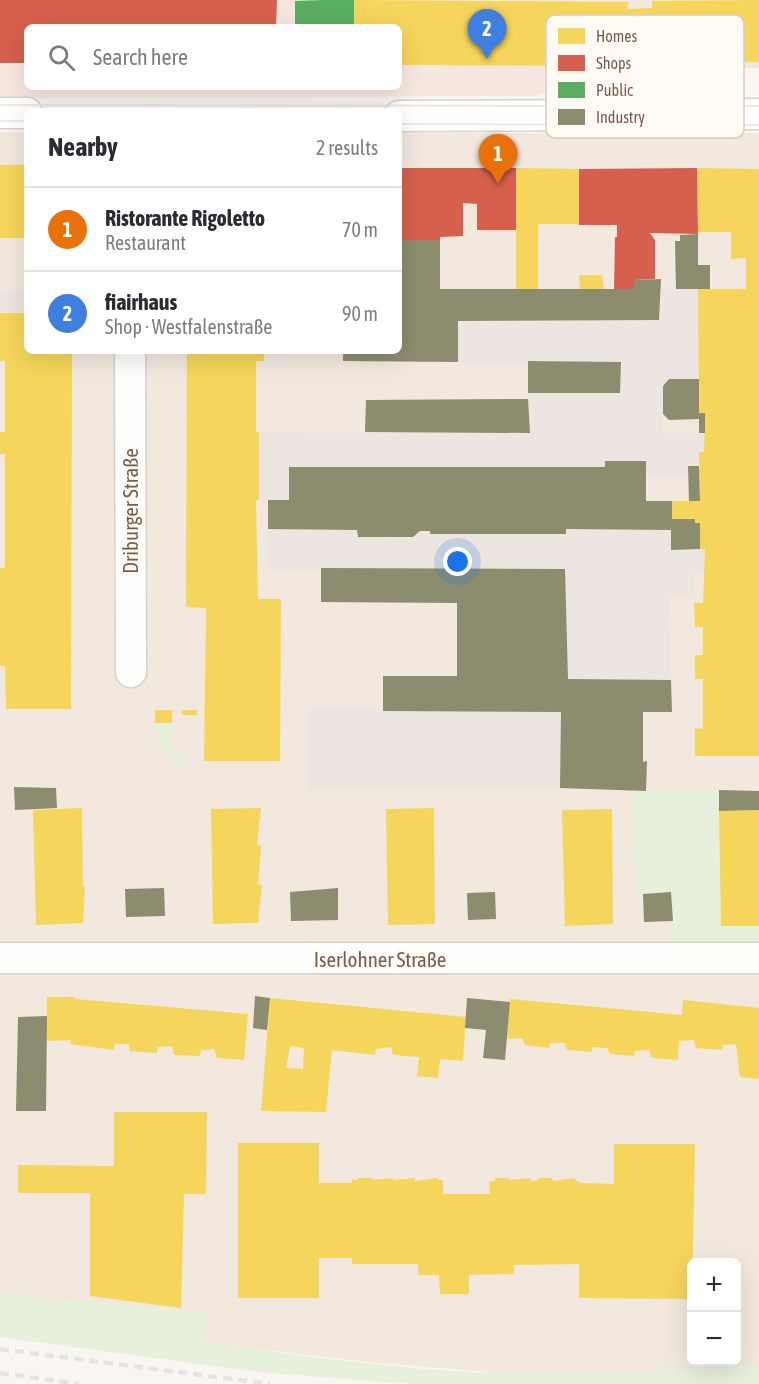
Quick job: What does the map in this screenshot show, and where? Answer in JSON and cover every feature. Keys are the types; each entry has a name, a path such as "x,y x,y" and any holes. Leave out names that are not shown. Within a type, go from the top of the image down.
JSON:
{"street":[{"path":"0,113 24,113"},
{"path":"744,114 759,114"},
{"path":"402,116 546,115"},
{"name":"Driburger Straße","path":"130,354 131,672"},
{"name":"Iserlohner Straße","path":"0,958 759,958"}],"shaded area":[{"path":"0,0 629,0 629,15 546,15 546,93 536,96 0,98"},
{"path":"629,0 759,0 759,68 744,68 744,15 629,15"},
{"path":"0,132 24,132 24,354 402,354 402,133 546,133 546,138 744,138 744,133 759,133 759,1365 633,1373 502,1373 376,1363 205,1343 208,1313 0,1293"},
{"path":"661,289 698,289 699,379 669,379 663,386 663,433 705,433 704,452 699,452 699,466 689,466 689,474 646,474 646,461 605,461 605,467 289,467 289,500 259,500 256,432 529,433 528,393 620,393 621,362 458,362 458,322 659,320"},
{"path":"0,291 24,291 24,313 0,313"},
{"path":"268,529 357,530 358,537 411,539 420,531 565,534 566,529 671,530 671,549 705,549 705,570 695,570 695,594 670,595 671,680 568,679 565,569 268,569"},
{"path":"308,709 561,712 560,788 308,789"}],"green space":[{"path":"155,723 172,723 172,745 184,757 185,770 163,751 157,738"},
{"path":"630,790 719,790 721,925 759,926 759,944 673,944 671,892 636,894"},
{"path":"0,1293 208,1313 205,1343 354,1362 467,1372 536,1373 632,1372 759,1365 759,1384 416,1384 257,1372 0,1337"}],"building: Homes":[{"path":"354,0 629,2 627,9 652,8 652,1 759,0 759,62 744,62 744,15 546,15 546,66 402,65 402,24 354,24"},
{"path":"0,165 24,165 24,238 0,238"},
{"path":"516,168 579,169 579,224 538,224 538,289 516,289"},
{"path":"697,168 759,169 759,756 695,756 695,728 703,729 703,679 695,679 695,655 703,655 703,627 695,627 694,603 703,603 705,549 700,549 700,523 695,523 695,519 672,519 672,501 700,501 699,452 704,452 705,413 699,413 698,289 746,289 746,258 731,259 731,232 698,232"},
{"path":"579,275 602,275 604,289 580,289"},
{"path":"0,313 24,313 24,354 72,354 71,709 6,709 5,666 0,666 0,568 5,568 5,454 0,454 0,432 5,432 5,361 0,361"},
{"path":"187,354 264,354 264,361 256,361 256,432 259,432 259,500 256,500 258,599 281,599 280,761 204,761 206,608 186,607"},
{"path":"155,710 172,710 172,723 155,723"},
{"path":"182,710 197,710 197,715 182,715"},
{"path":"82,808 83,886 85,886 83,923 36,925 33,810"},
{"path":"261,808 257,845 261,846 258,885 262,884 258,923 213,924 211,809"},
{"path":"434,808 435,924 388,925 386,809"},
{"path":"612,809 613,924 565,926 562,810"},
{"path":"759,810 759,926 721,926 719,811"},
{"path":"47,997 75,997 75,999 248,1014 244,1060 217,1058 214,1049 201,1050 200,1056 174,1055 172,1046 157,1047 157,1053 130,1051 129,1044 115,1044 114,1050 70,1044 71,1040 47,1041"},
{"path":"270,998 466,1017 463,1061 440,1059 438,1078 417,1076 419,1057 393,1055 391,1047 376,1049 375,1055 332,1050 326,1112 261,1111","holes":["290,1046 304,1048 303,1069 286,1068"]},
{"path":"510,999 682,1015 683,1000 759,1008 759,1079 740,1077 736,1044 723,1045 722,1050 696,1048 694,1040 679,1041 678,1060 652,1058 649,1050 635,1051 634,1056 610,1054 607,1048 592,1047 592,1052 567,1050 565,1043 550,1043 549,1048 525,1045 522,1038 507,1039"},
{"path":"114,1112 207,1112 206,1194 184,1194 181,1308 90,1296 90,1193 18,1193 18,1165 114,1166"},
{"path":"238,1143 319,1143 319,1183 352,1183 352,1180 358,1180 358,1178 372,1178 372,1180 393,1178 393,1180 415,1178 415,1181 438,1178 438,1180 443,1180 443,1194 490,1194 489,1181 495,1181 495,1178 509,1178 509,1180 531,1178 531,1181 539,1180 538,1178 552,1178 553,1181 574,1178 580,1183 614,1184 614,1144 695,1144 693,1258 687,1258 687,1299 579,1298 579,1264 514,1265 514,1274 469,1275 469,1294 440,1294 439,1275 418,1275 418,1264 352,1264 352,1258 319,1258 319,1298 238,1298"}],"building: Shops":[{"path":"0,0 277,0 276,24 24,24 24,63 0,63"},
{"path":"402,168 516,168 516,230 477,230 477,204 463,203 463,236 440,237 440,240 402,240"},
{"path":"697,168 698,234 650,233 655,240 655,279 634,280 634,289 614,289 617,225 579,225 579,169"}],"building: Public":[{"path":"354,0 354,24 295,24 295,1"}],"building: Industry":[{"path":"698,234 698,265 710,265 710,289 676,289 675,241 680,241 680,235"},
{"path":"402,240 440,240 440,289 634,289 634,280 661,279 659,320 458,321 458,362 343,361 343,354 402,354"},
{"path":"528,361 621,362 620,393 528,393"},
{"path":"669,379 699,379 699,413 705,413 705,433 699,433 699,419 669,420 663,414 663,386"},
{"path":"528,399 530,433 365,432 366,400"},
{"path":"605,461 646,461 646,501 672,501 672,519 695,519 695,523 700,523 700,549 671,550 671,530 566,529 566,534 430,534 430,531 420,531 413,537 358,537 357,530 268,529 268,500 289,500 289,467 605,467"},
{"path":"688,466 699,466 700,501 689,501"},
{"path":"321,568 565,569 568,679 671,680 672,712 643,712 643,762 647,761 646,791 560,788 561,712 383,711 383,676 457,676 457,603 321,602"},
{"path":"14,787 56,788 57,808 15,810"},
{"path":"719,790 759,791 759,810 719,811"},
{"path":"164,888 165,916 126,917 125,889"},
{"path":"338,888 338,920 291,921 290,892"},
{"path":"495,892 496,919 468,920 467,893"},
{"path":"671,892 673,921 644,922 643,894"},
{"path":"255,996 270,998 267,1030 253,1028"},
{"path":"467,998 510,1002 505,1060 483,1058 486,1030 465,1028"},
{"path":"47,1016 46,1111 16,1111 18,1017"}],"tram line":[{"path":"0,105 546,106"},
{"path":"744,106 759,106"},
{"path":"0,121 24,121"},
{"path":"402,124 546,124"},
{"path":"744,125 759,125"}],"railway":[{"path":"0,1349 270,1384"},
{"path":"0,1373 79,1384"}],"place":[{"name":"fiairhaus","path":"487,59"},
{"name":"Ristorante Rigoletto","path":"498,184"}]}
